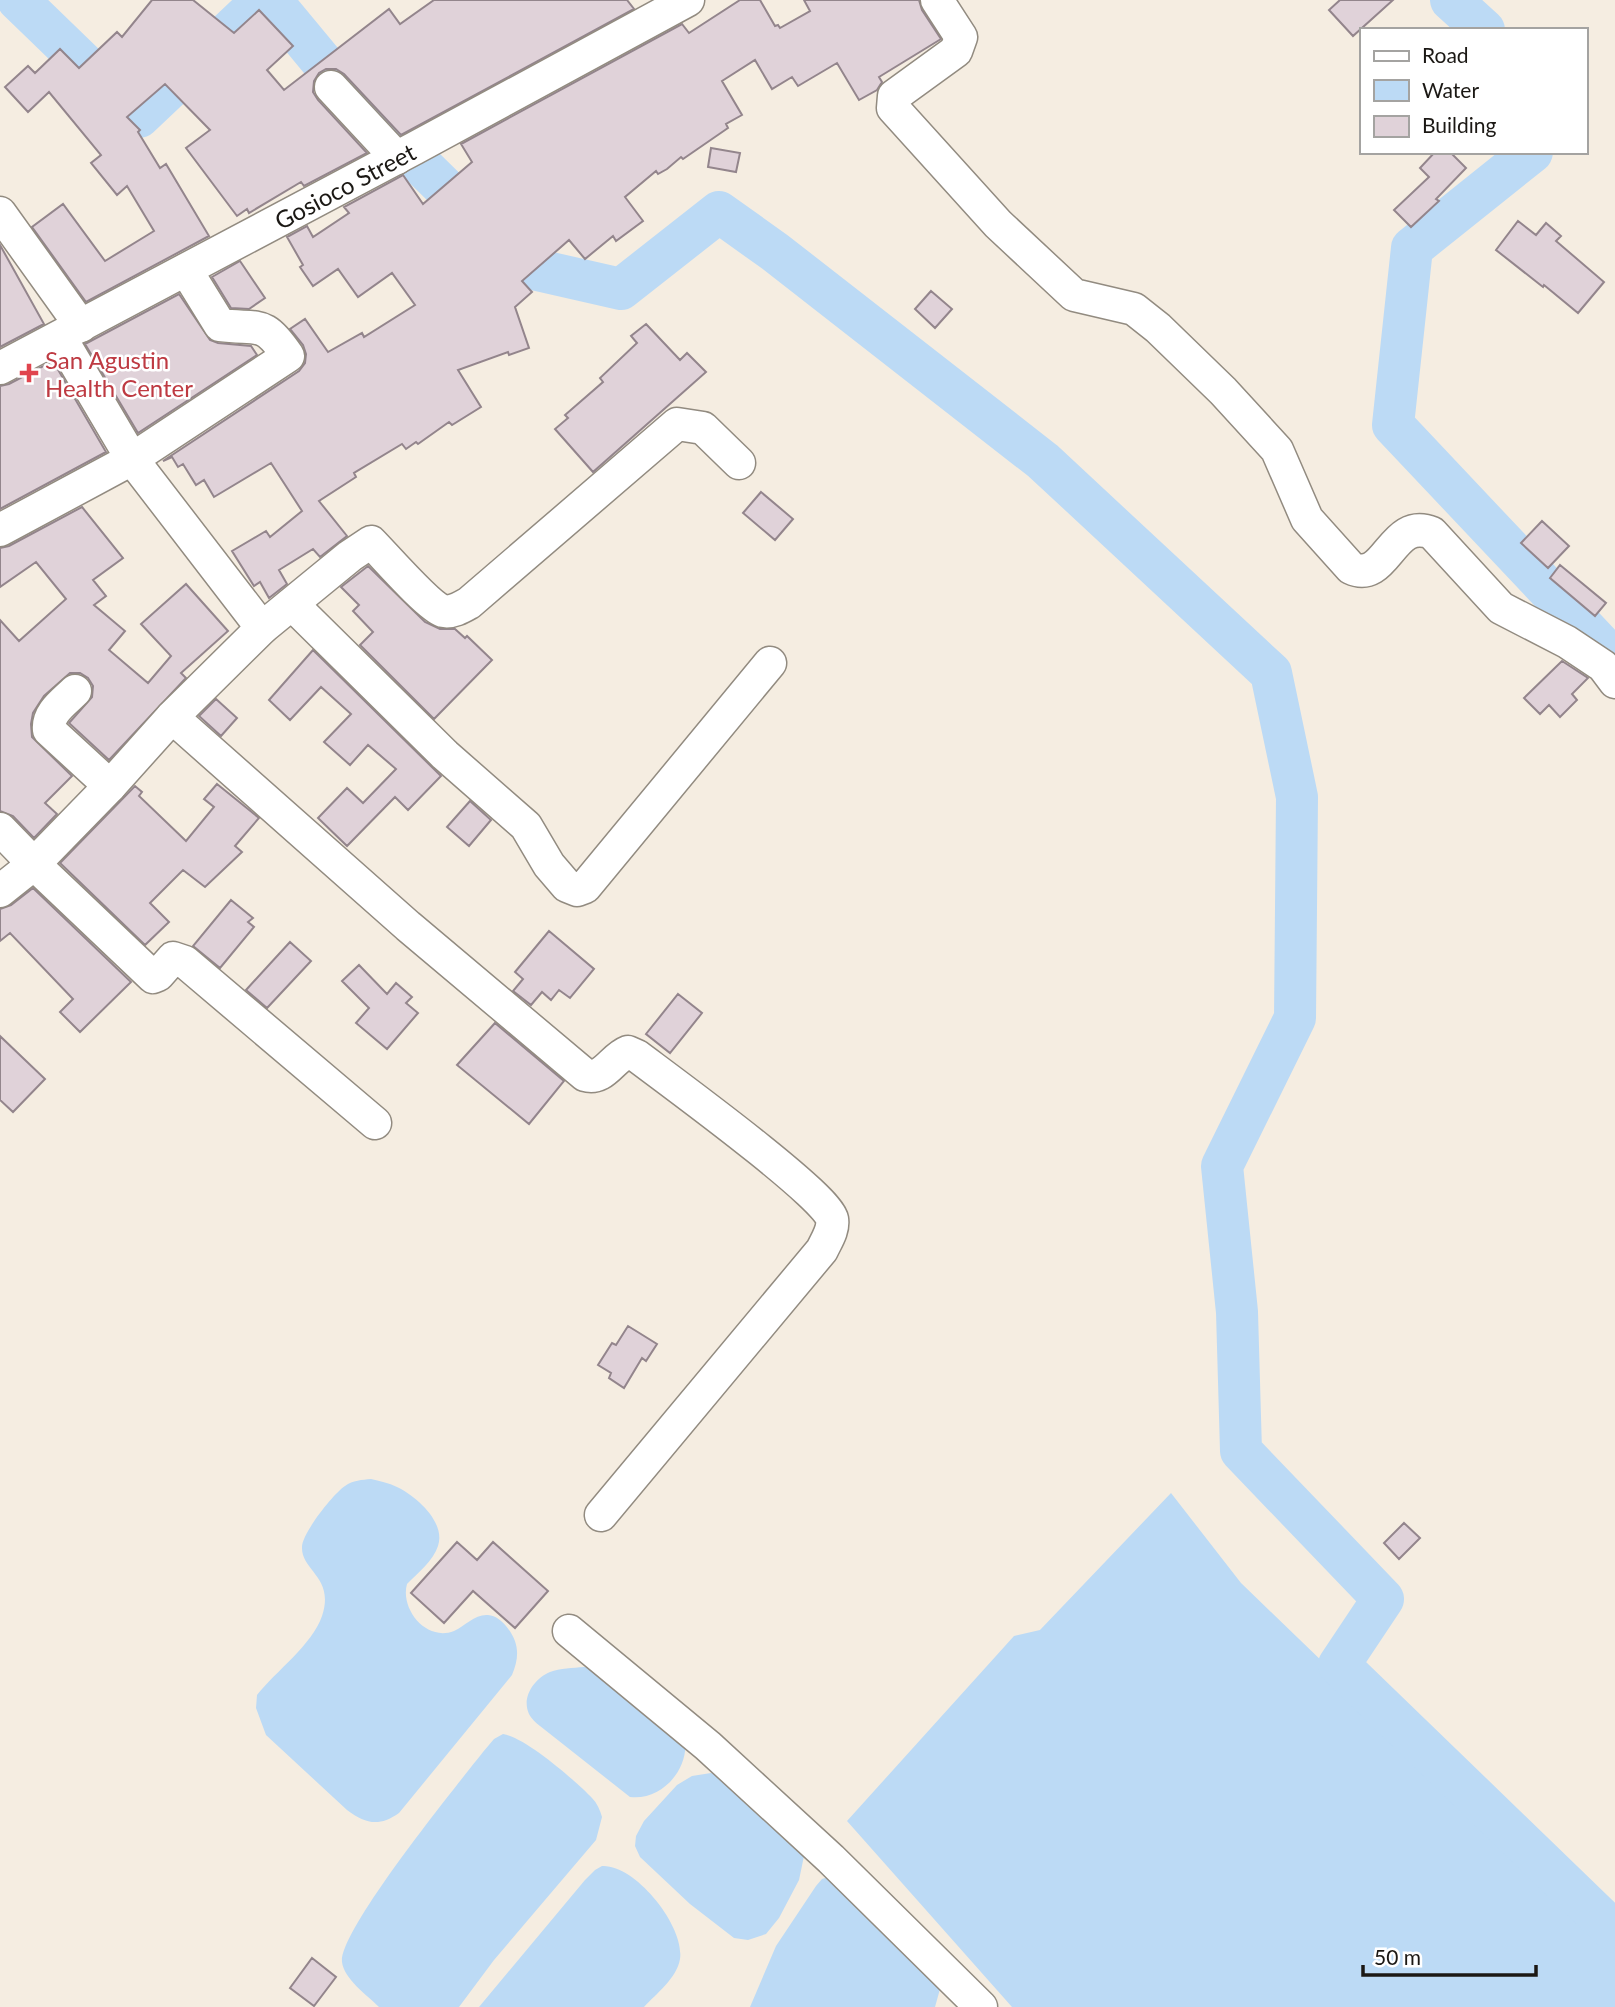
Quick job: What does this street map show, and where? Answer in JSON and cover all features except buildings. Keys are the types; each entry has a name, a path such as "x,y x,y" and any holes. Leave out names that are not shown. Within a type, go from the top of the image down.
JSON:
{"street":[{"name":"Gosioco Street","path":"0,368 404,154 687,0"},
{"path":"937,0 961,37 960,45 956,51 894,96 893,108 998,224 1074,295 1133,309 1158,328 1214,382 1277,450 1307,519 1351,568 1359,572 1372,569 1410,530 1420,528 1432,533 1501,608 1567,642 1603,666 1615,682"},
{"path":"331,87 404,154"},
{"path":"0,214 71,332 132,459 262,628"},
{"path":"0,530 132,459 288,356 273,334 266,330 220,325 186,270"},
{"path":"0,891 34,864 172,717 262,628 349,556 370,542 442,611 461,608 677,424 703,428 738,464"},
{"path":"292,604 445,755 526,826 550,865 567,886 577,890 585,887 770,663"},
{"path":"75,691 54,713 48,725 49,730 110,786"},
{"path":"172,717 408,926 585,1075 593,1077 602,1073 622,1054 628,1052 638,1055 818,1198 832,1218 831,1231 822,1250 601,1515"},
{"path":"0,829 153,976 158,975 173,958 185,962 375,1122"},
{"path":"569,1631 585,1641 708,1746 831,1859 981,2007"}],"water":[{"path":"371,1479 405,1491 428,1511 438,1528 438,1546 433,1557 407,1584 407,1603 417,1621 434,1632 444,1633 454,1631 479,1616 493,1616 510,1632 516,1644 517,1655 512,1675 399,1813 379,1822 367,1821 347,1810 266,1735 256,1708 257,1695 302,1647 322,1616 324,1592 303,1555 303,1541 307,1533 340,1490 351,1483"},
{"path":"1171,1493 1241,1583 1615,1944 1615,2007 1012,2007 847,1821 1014,1636 1040,1630"},
{"path":"595,1668 685,1740 685,1751 678,1772 662,1789 641,1797 630,1797 530,1716 527,1708 528,1695 539,1679 554,1671"},
{"path":"503,1734 537,1751 594,1800 602,1817 596,1840 494,1960 459,2007 379,2007 347,1975 342,1962 346,1945 359,1920 402,1857 483,1752 494,1739"},
{"path":"711,1773 725,1777 804,1856 799,1880 779,1918 766,1934 748,1940 734,1938 690,1904 640,1857 635,1846 636,1836 644,1821 677,1785 692,1776"},
{"path":"602,1866 615,1868 629,1875 642,1886 655,1899 675,1930 680,1959 675,1973 665,1985 644,2007 479,2007 585,1880"},
{"path":"831,1876 938,1980 940,1989 935,2007 750,2007 776,1946 816,1886 822,1879"}],"waterway":[{"path":"18,0 139,117 250,12 275,5 347,92 520,266 621,289 719,212 775,252 1043,461 1271,673 1297,797 1295,1018 1222,1166 1237,1312 1241,1451 1383,1599 1339,1665 1615,1932"},
{"path":"1451,0 1482,28"},
{"path":"1530,154 1412,248 1393,425 1615,662"}],"place":[{"name":"San Agustin Health Center","path":"29,373"}]}
